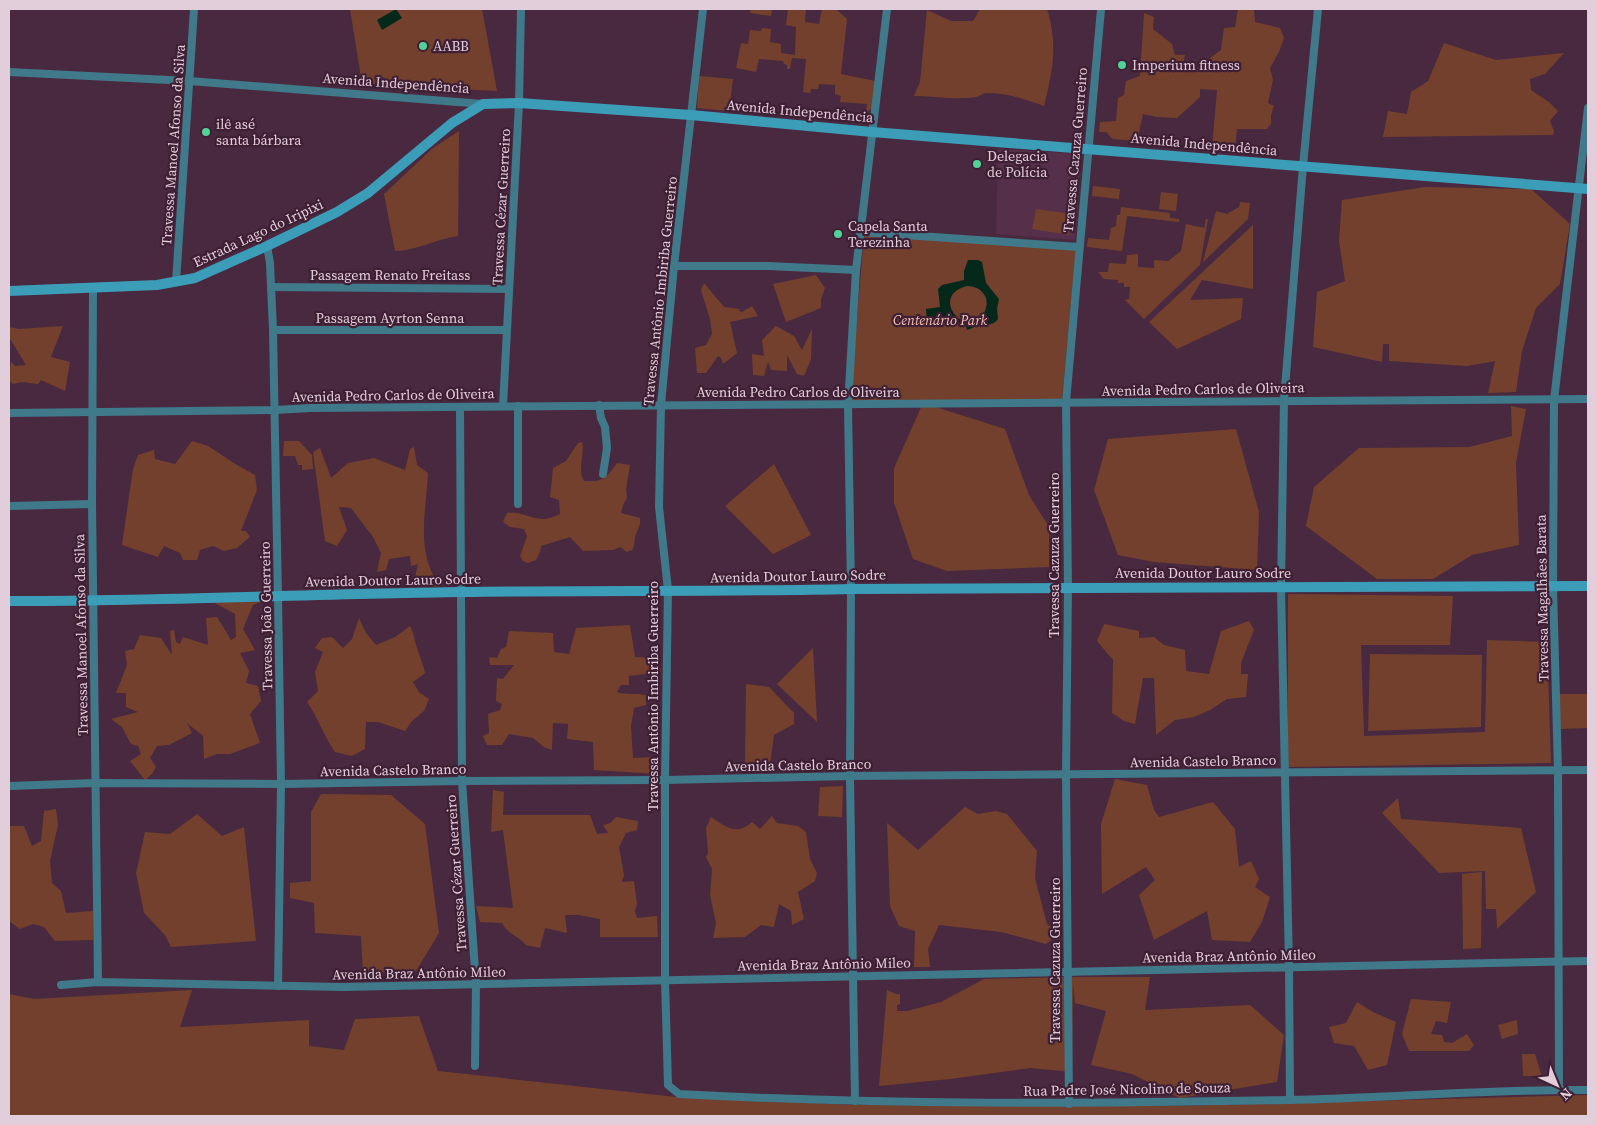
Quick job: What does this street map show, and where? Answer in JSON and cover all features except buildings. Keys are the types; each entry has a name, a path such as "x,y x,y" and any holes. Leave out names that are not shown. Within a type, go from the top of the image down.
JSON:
{"street":[{"name":"Travessa Manoel Afonso da Silva","path":"176,282 194,9"},
{"name":"Travessa Cézar Guerreiro","path":"502,406 519,103 521,9"},
{"name":"Travessa Antônio Imbiriba Guerreiro","path":"668,1085 665,980 665,780 668,590 659,507 661,405 674,266 703,9"},
{"path":"855,1101 852,976 851,589 848,405 856,270 887,9"},
{"name":"Travessa Cazuza Guerreiro","path":"1069,1104 1066,775 1068,588 1066,402 1101,9"},
{"path":"1290,1100 1281,587 1284,400 1302,166 1318,9"},
{"name":"Avenida Independência","path":"9,72 189,81 483,104 519,103 691,115 872,132 1584,188"},
{"name":"Estrada Lago do Iripixi","path":"9,291 93,288 176,282 195,278 337,212 368,193 452,122 483,104"},
{"name":"Travessa Magalhães Barata","path":"1559,1089 1554,400 1584,188 1588,108"},
{"path":"861,232 1079,247"},
{"name":"Travessa João Guerreiro","path":"267,246 272,287 274,330 281,784 278,986"},
{"path":"674,266 768,266 856,270"},
{"name":"Passagem Renato Freitass","path":"272,287 509,289"},
{"name":"Travessa Manoel Afonso da Silva","path":"93,288 91,412 98,982"},
{"name":"Passagem Ayrton Senna","path":"274,330 507,330"},
{"name":"Avenida Pedro Carlos de Oliveira","path":"9,412 599,405 848,405 1588,399"},
{"path":"599,405 608,448 602,474"},
{"path":"518,406 518,504"},
{"name":"Travessa Cézar Guerreiro","path":"460,407 462,781 476,984 475,1066"},
{"path":"9,506 92,504"},
{"name":"Avenida Doutor Lauro Sodre","path":"9,601 668,590 750,592 851,589 1588,586"},
{"name":"Avenida Castelo Branco","path":"9,786 1588,770"},
{"name":"Avenida Braz Antônio Mileo","path":"61,985 98,982 343,987 1588,961"},
{"name":"Rua Padre José Nicolino de Souza","path":"668,1085 679,1094 767,1099 1069,1104 1290,1100 1559,1089 1588,1090"}],"shaded area":[{"path":"396,9 402,18 382,30 377,20"},
{"path":"998,149 1081,154 1075,240 996,234"},
{"path":"968,260 982,262 986,283 999,299 998,319 991,324 979,325 967,330 966,326 956,322 945,321 942,318 927,321 926,309 940,307 938,289 942,285 964,280 964,271","holes":["967,286 981,291 987,302 984,313 977,321 969,323 961,320 955,314 951,307 951,299 956,291"]}],"green space":[{"name":"AABB","path":"350,9 482,9 497,91 362,84"},
{"path":"751,9 772,9 771,16 750,13"},
{"path":"788,9 806,9 805,22 819,24 822,9 837,10 847,19 841,74 875,81 874,106 866,113 867,104 840,102 841,96 835,94 835,85 819,84 818,89 811,89 810,93 803,92 806,59 792,58 790,69 787,69 787,65 783,61 759,59 756,72 736,68 741,43 748,44 750,30 761,31 762,28 771,29 770,42 781,44 781,53 795,55 796,27 786,25"},
{"path":"980,9 1047,9 1052,35 1053,58 1044,106 1016,97 994,93 967,98 914,96 920,82 927,10 951,21 973,21"},
{"path":"1238,9 1254,9 1255,22 1280,28 1284,38 1270,68 1273,80 1268,103 1274,106 1271,124 1267,129 1237,129 1235,148 1212,148 1217,90 1200,89 1200,97 1177,118 1143,114 1137,141 1113,139 1106,132 1099,132 1100,122 1116,121 1118,98 1124,95 1126,81 1140,76 1144,13 1154,17 1153,29 1172,44 1175,55 1185,55 1183,65 1191,72 1221,50 1224,28 1235,27"},
{"path":"1444,43 1496,60 1564,53 1545,74 1530,79 1531,90 1549,102 1558,111 1550,121 1554,131 1553,135 1383,137 1388,111 1407,114 1411,92 1428,81"},
{"path":"699,76 733,79 729,111 697,108"},
{"path":"459,131 458,236 410,249 395,251 384,194 433,148"},
{"path":"1093,186 1120,189 1119,199 1092,196"},
{"path":"1425,187 1531,189 1570,224 1560,284 1536,308 1522,351 1516,392 1488,393 1495,361 1467,366 1389,361 1389,344 1383,344 1382,362 1313,347 1317,292 1345,281 1339,241 1342,200"},
{"path":"1161,192 1178,194 1176,211 1159,209"},
{"path":"1240,202 1250,203 1248,219 1203,262 1216,211 1227,214 1239,207"},
{"path":"1121,207 1170,213 1170,218 1179,219 1179,222 1127,216 1122,251 1087,247 1088,238 1109,240 1111,228 1116,226 1117,215 1120,215"},
{"path":"1036,209 1072,214 1069,235 1032,229"},
{"path":"1206,219 1208,219 1200,265 1144,319 1125,300 1129,299 1130,287 1124,287 1124,283 1118,283 1118,280 1104,279 1098,272 1108,272 1109,263 1126,264 1127,255 1138,254 1138,267 1154,268 1154,260 1168,261 1181,251 1186,224 1204,228"},
{"path":"1253,225 1253,289 1202,280 1190,300 1243,298 1241,319 1177,349 1149,322"},
{"name":"Centenário Park","path":"864,235 1076,250 1062,399 850,402"},
{"path":"816,275 825,288 821,299 821,308 786,322 773,284"},
{"path":"704,283 724,307 740,309 739,311 742,312 752,306 758,316 730,322 737,353 723,364 718,356 706,373 697,373 695,348 706,345 712,334 710,319 701,290"},
{"path":"63,326 51,357 70,362 65,391 41,380 38,384 22,382 13,384 9,380 9,373 11,371 9,372 9,355 11,368 11,362 15,366 26,365 9,337 9,327 19,329"},
{"path":"776,326 794,336 802,350 812,329 811,359 804,376 797,374 787,355 787,371 771,370 768,362 764,376 753,375 752,354 764,356 762,340"},
{"path":"923,403 1005,429 1029,495 1049,527 1049,567 947,571 913,559 894,503 894,468"},
{"path":"1511,406 1526,409 1516,463 1519,545 1472,555 1433,579 1377,579 1306,526 1314,487 1359,448 1469,447 1512,436"},
{"path":"1236,429 1259,512 1257,570 1154,562 1118,555 1094,490 1108,439"},
{"path":"192,441 208,446 255,475 257,490 241,531 246,531 250,537 237,548 224,551 213,546 200,550 197,560 183,560 180,553 164,546 158,557 122,545 133,469 138,455 154,450 155,459 175,464"},
{"path":"284,441 299,441 312,455 313,469 302,470 302,465 298,465 295,456 283,456"},
{"path":"582,442 581,472 584,481 596,481 604,478 617,463 630,465 626,489 627,498 621,513 640,518 633,548 627,552 620,547 613,550 583,551 570,537 541,546 536,560 528,563 523,561 520,556 527,536 524,529 510,527 503,522 507,513 521,514 538,519 552,518 560,514 559,500 550,497 553,468 566,461 578,443"},
{"path":"414,447 417,465 428,473 424,518 425,546 427,560 440,587 413,586 418,564 411,566 410,556 389,559 386,570 377,572 381,553 373,537 351,508 339,507 347,530 337,546 325,541 313,452 320,448 331,478 348,463 374,458 405,470 410,449"},
{"path":"774,464 811,535 773,554 725,506"},
{"path":"1288,594 1453,596 1450,645 1361,645 1364,736 1485,732 1487,640 1547,642 1551,763 1288,767"},
{"path":"263,601 253,605 243,629 255,650 240,653 249,671 246,683 258,686 261,701 250,714 260,743 230,754 217,754 204,759 203,736 187,723 192,733 169,745 157,746 150,758 156,767 145,780 130,761 141,754 138,746 131,744 122,727 111,719 138,712 126,707 126,693 116,693 127,665 125,651 134,649 140,635 161,638 172,655 170,631 174,630 176,642 180,644 183,637 208,645 206,618 217,617 231,640 236,637 235,614 213,602"},
{"path":"359,618 366,633 376,645 395,637 410,626 425,673 413,682 419,692 429,699 424,711 412,721 405,731 378,722 366,722 365,749 352,756 335,752 307,702 318,691 315,672 323,652 315,648 322,638 332,637 343,648 352,639"},
{"path":"1249,621 1254,630 1241,663 1241,674 1248,674 1246,697 1227,699 1210,710 1194,717 1175,720 1156,735 1154,678 1143,678 1135,724 1124,721 1112,713 1113,660 1097,641 1104,624 1139,631 1139,638 1154,637 1164,645 1185,650 1186,671 1209,674 1221,631"},
{"path":"630,625 635,657 659,658 661,672 629,676 629,685 621,685 617,692 646,695 646,705 634,708 631,726 633,758 656,757 658,774 594,770 593,742 567,739 568,724 553,723 552,750 544,747 533,738 509,734 502,745 487,745 483,736 489,733 488,714 500,710 502,704 496,701 497,678 503,679 514,665 490,665 489,657 497,658 501,649 506,647 509,631 553,633 554,652 569,654 576,628"},
{"path":"813,648 817,722 777,684"},
{"path":"1370,654 1482,655 1481,727 1368,731"},
{"path":"746,684 769,687 794,713 794,724 774,735 770,765 745,767"},
{"path":"1560,694 1588,694 1588,728 1560,729"},
{"path":"1115,779 1147,785 1154,810 1159,817 1213,802 1235,829 1239,867 1251,861 1259,879 1255,887 1270,897 1262,922 1250,942 1212,940 1207,911 1154,940 1139,895 1155,880 1146,867 1102,894 1101,824"},
{"path":"843,786 842,817 818,816 820,787"},
{"path":"493,790 504,792 503,815 590,815 597,834 608,833 603,825 610,823 616,817 638,821 637,830 626,833 619,847 624,875 622,882 634,881 637,918 657,916 658,937 600,937 600,919 579,915 565,915 567,933 545,928 540,948 526,945 507,930 502,923 480,922 476,906 513,908 503,830 491,832"},
{"path":"321,794 391,795 425,824 439,933 416,971 363,973 361,936 315,933 314,903 290,898 290,883 311,881 311,812"},
{"path":"1398,798 1401,819 1521,828 1536,892 1497,929 1496,909 1486,909 1485,871 1439,873 1382,813"},
{"path":"965,807 978,814 996,811 1007,814 1037,851 1035,878 1047,924 1058,934 1046,944 1001,932 939,925 928,949 930,967 914,967 915,931 899,926 890,906 887,823 918,850"},
{"path":"56,809 58,825 50,861 52,883 61,891 66,913 93,911 93,940 55,941 44,927 33,924 20,929 9,921 9,826 24,826 32,846 41,841 44,811"},
{"path":"197,814 222,836 244,827 256,941 171,947 165,935 144,913 136,873 145,832 170,834"},
{"path":"772,816 777,823 798,826 806,832 810,859 817,873 815,881 798,892 804,919 792,925 791,911 779,904 774,927 761,925 745,937 713,938 716,923 710,895 712,869 706,857 708,853 706,828 711,817 732,829 741,829 752,822 760,829"},
{"path":"1482,872 1481,948 1463,949 1462,874"},
{"path":"1150,977 1145,1010 1250,1005 1284,1035 1277,1082 1180,1098 1132,1074 1091,1065 1106,1011 1075,1003 1073,985 1072,1072 1030,1068 879,1086 887,990 900,994 900,1004 897,1005 897,1011 907,1011 941,1002 984,979"},
{"path":"192,990 180,1027 309,1020 309,1046 344,1050 355,1019 419,1016 438,1071 676,1097 856,1105 1179,1106 1588,1095 1588,1116 9,1116 9,994 34,999"},
{"path":"1411,999 1451,1002 1447,1023 1436,1021 1431,1034 1442,1035 1444,1042 1452,1043 1467,1034 1474,1045 1469,1051 1409,1051 1402,1034"},
{"path":"1357,1002 1373,1012 1396,1022 1387,1065 1368,1070 1354,1046 1334,1043 1329,1027 1346,1023"},
{"path":"1517,1020 1518,1034 1502,1039 1498,1025"},
{"path":"1522,1054 1535,1054 1542,1077 1523,1076"}],"place":[{"name":"AABB","path":"423,46"},
{"name":"Imperium fitness","path":"1122,65"},
{"name":"ilê asé santa bárbara","path":"206,132"},
{"name":"Delegacia de Polícia","path":"977,164"},
{"name":"Capela Santa Terezinha","path":"838,234"}]}
